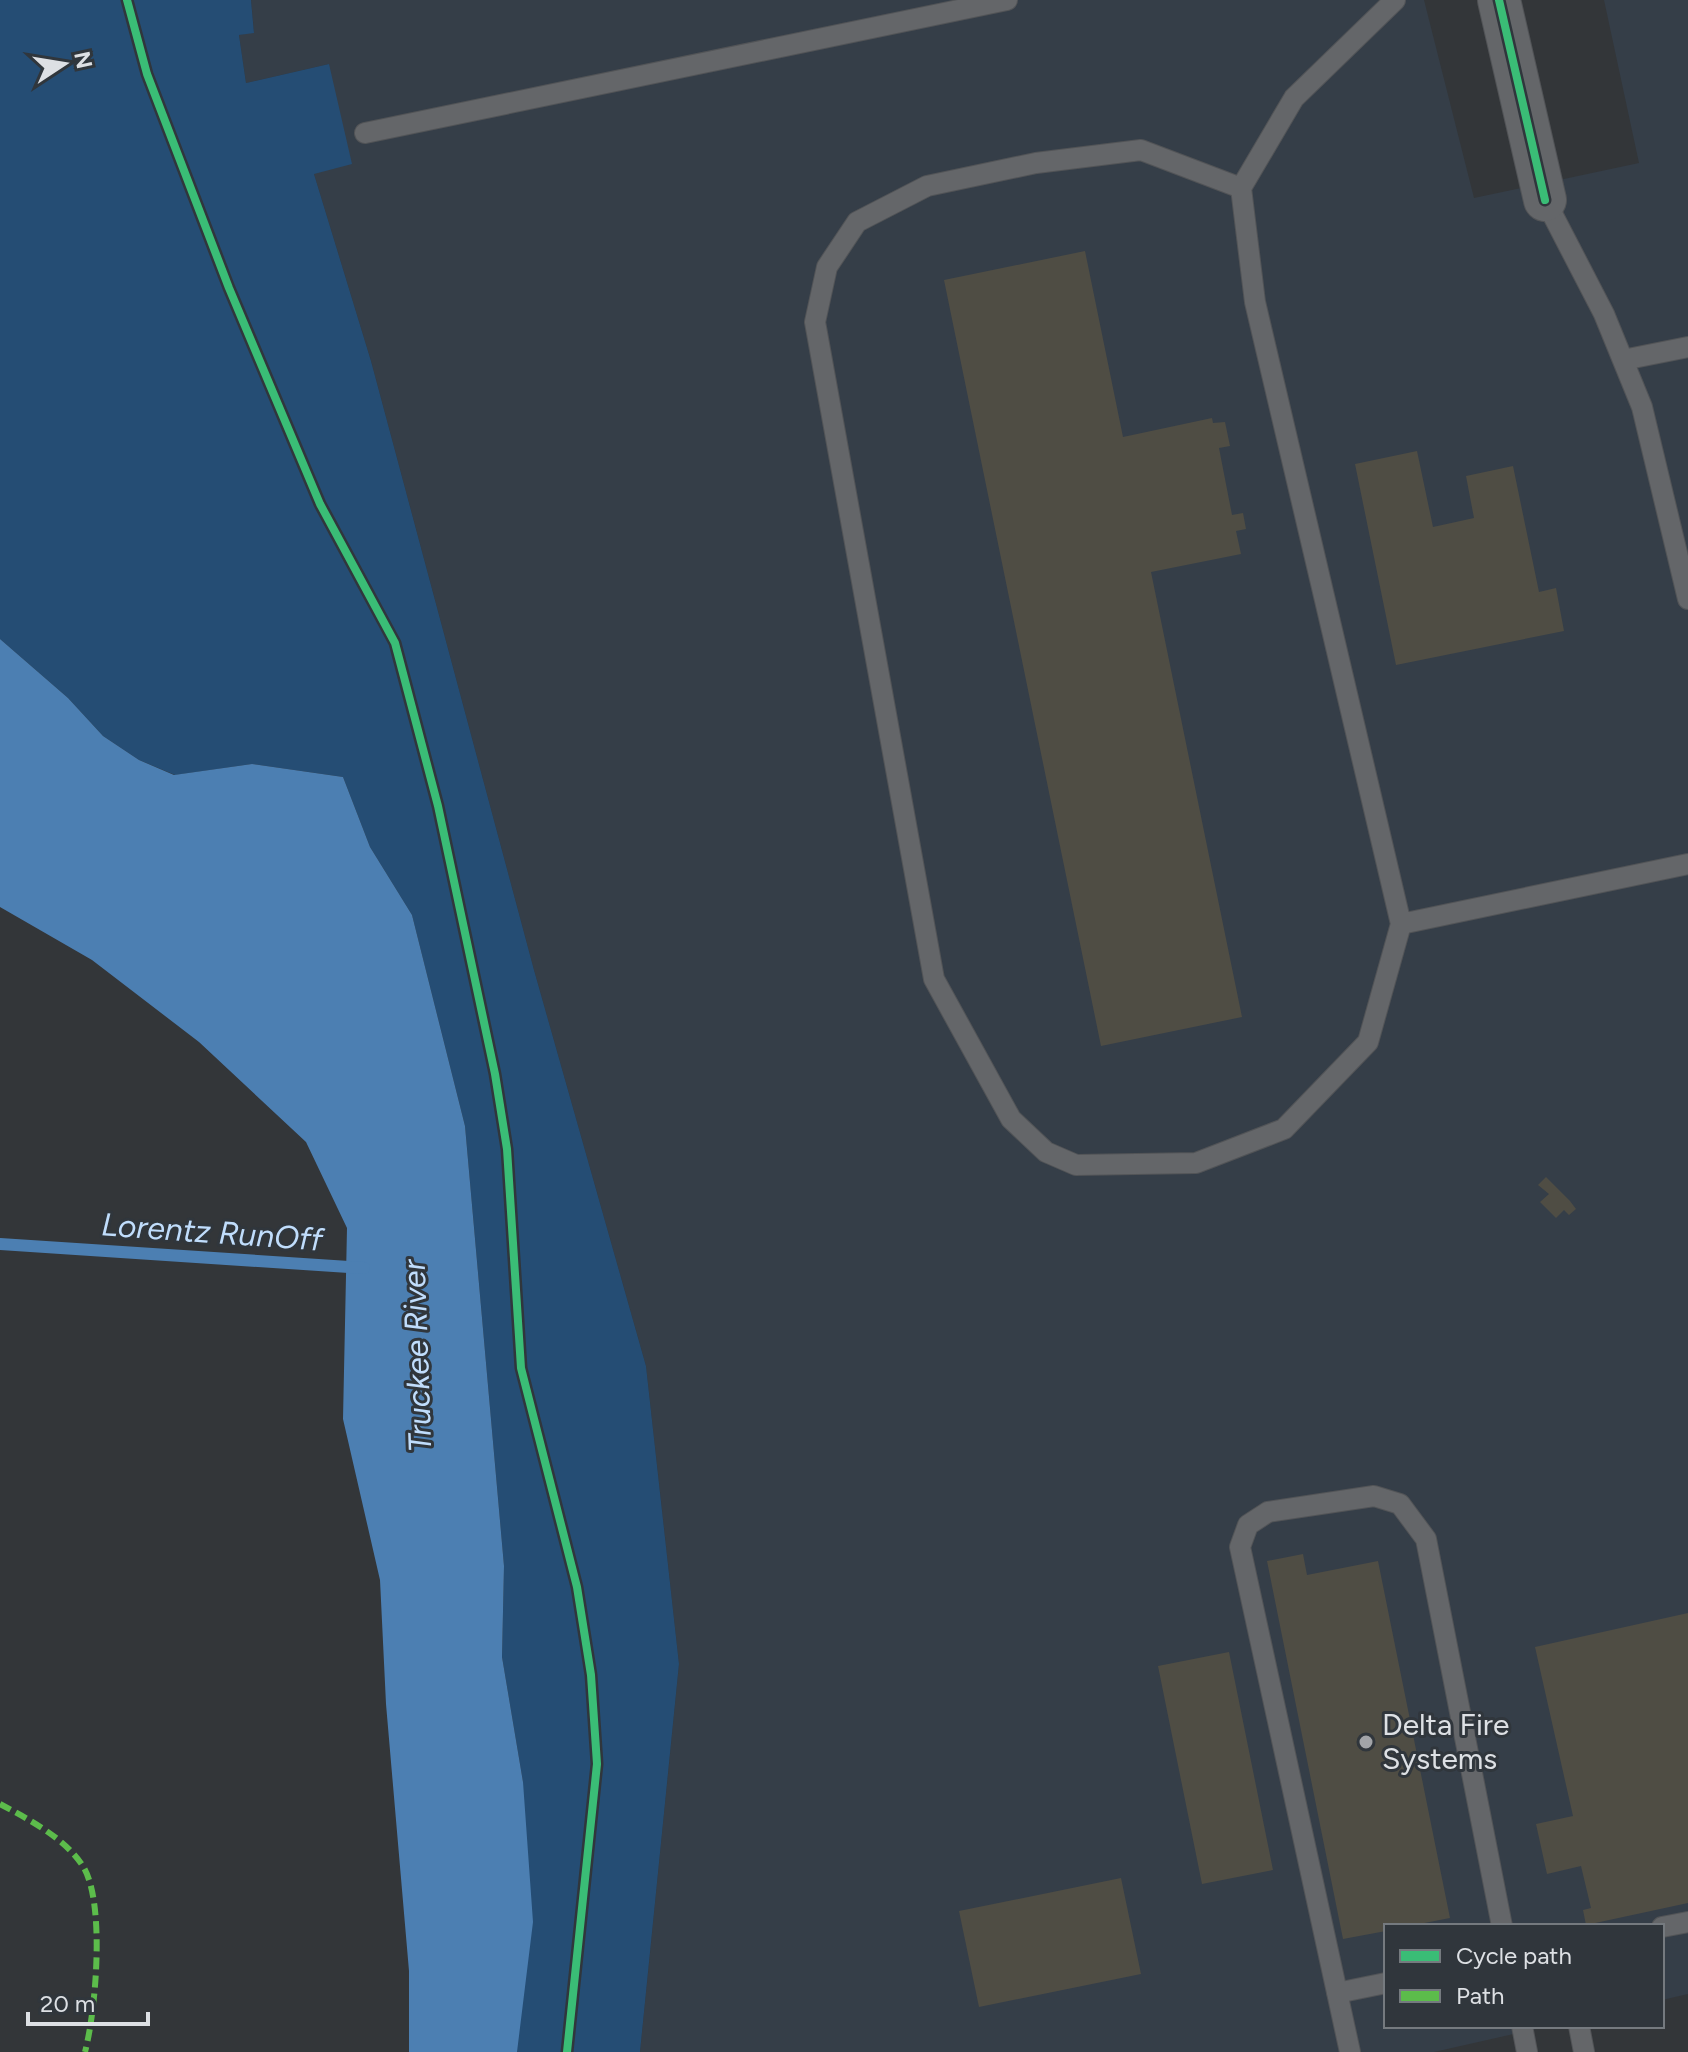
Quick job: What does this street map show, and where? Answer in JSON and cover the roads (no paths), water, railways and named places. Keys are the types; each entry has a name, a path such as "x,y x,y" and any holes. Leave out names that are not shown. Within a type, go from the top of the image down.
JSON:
{"street":[{"path":"1499,0 1545,200"}],"lane":[{"path":"365,133 1007,0"},
{"path":"1241,188 1141,150 1036,163 927,186 857,222 827,267 815,322 934,979 1011,1119 1046,1152 1076,1165 1196,1163 1284,1129 1368,1042 1401,924 1255,302 1241,188 1294,98 1395,0"},
{"path":"1545,200 1604,314 1642,407 1688,599"},
{"path":"1623,360 1688,347"},
{"path":"1401,924 1688,864"},
{"path":"1350,2052 1240,1547 1248,1525 1268,1512 1374,1496 1400,1504 1426,1539 1502,1924"},
{"path":"1664,1927 1688,1922"},
{"path":"1337,1993 1384,1983"},
{"path":"1522,2028 1527,2052"},
{"path":"1579,2028 1584,2052"}],"water":[{"name":"Truckee River","path":"0,639 68,698 103,736 139,760 174,775 252,764 343,777 370,847 412,915 465,1126 504,1566 502,1657 523,1782 533,1922 517,2052 409,2052 409,1971 386,1704 380,1580 343,1419 347,1228 306,1142 199,1042 92,960 0,907"}],"waterway":[{"name":"Lorentz RunOff","path":"0,1244 364,1268"}],"place":[{"name":"Delta Fire Systems","path":"1366,1742"}]}
